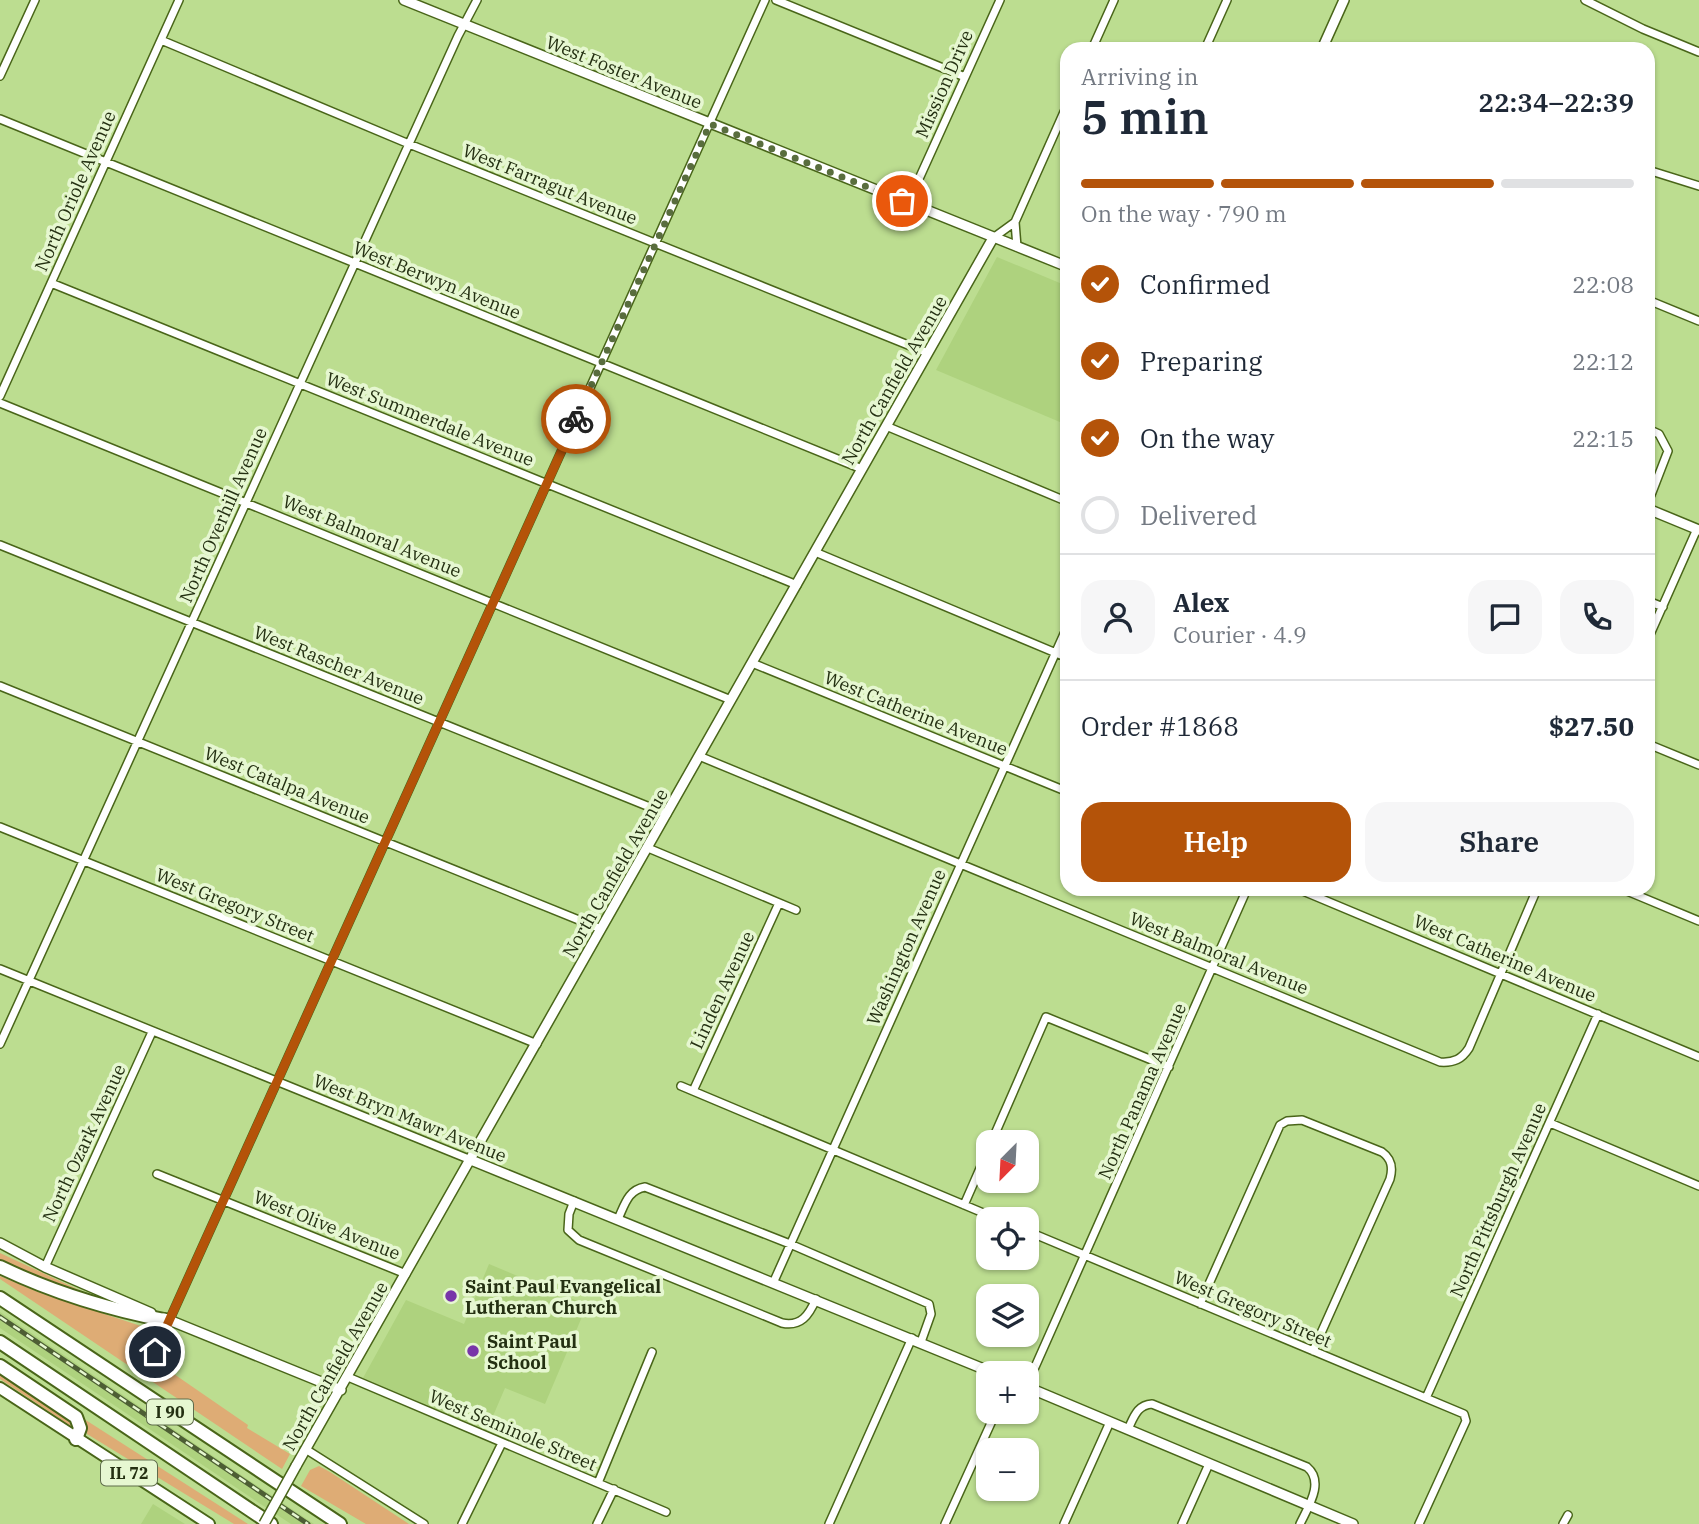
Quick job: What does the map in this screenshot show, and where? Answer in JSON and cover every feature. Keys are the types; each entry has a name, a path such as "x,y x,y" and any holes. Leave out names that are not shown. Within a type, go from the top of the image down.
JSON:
{"highway":[{"path":"0,1267 58,1292 108,1308 169,1321"},
{"name":"I 90","path":"0,1298 340,1524"},
{"name":"I 90","path":"0,1342 271,1524"},
{"path":"0,1366 76,1418 80,1428 76,1439"}],"main road":[{"name":"IL 72","path":"0,1388 209,1524"}],"street":[{"path":"0,76 34,0"},
{"name":"North Oriole Avenue","path":"0,396 180,0"},
{"name":"West Foster Avenue","path":"404,0 1060,264"},
{"name":"North Overhill Avenue","path":"0,1044 477,0"},
{"path":"155,1352 765,0"},
{"path":"776,0 965,77"},
{"name":"Mission Drive","path":"912,205 918,181 1000,0"},
{"path":"1095,42 1114,0"},
{"path":"1208,42 1227,0"},
{"path":"1326,42 1344,0"},
{"path":"1585,0 1643,29 1699,51"},
{"name":"West Farragut Avenue","path":"161,40 409,144 928,353"},
{"name":"West Berwyn Avenue","path":"0,119 862,469"},
{"path":"1017,247 1015,222 1060,121"},
{"path":"1655,172 1699,186"},
{"name":"Mission Drive","path":"902,201 907,191 918,181"},
{"path":"993,238 1015,222"},
{"name":"North Canfield Avenue","path":"264,1524 993,238"},
{"name":"West Summerdale Avenue","path":"51,283 796,585"},
{"path":"1655,303 1699,321"},
{"name":"West Balmoral Avenue","path":"0,403 732,700"},
{"path":"886,426 1060,499"},
{"path":"1655,432 1659,434 1668,451 1655,485"},
{"path":"1655,512 1698,530 1655,623"},
{"name":"West Rascher Avenue","path":"0,545 667,814"},
{"path":"815,552 1060,655"},
{"path":"1655,604 1662,607"},
{"name":"Washington Avenue","path":"774,1281 1060,642"},
{"name":"West Catherine Avenue","path":"752,663 1060,789"},
{"name":"West Catalpa Avenue","path":"0,686 601,929"},
{"path":"1655,747 1699,765"},
{"name":"West Balmoral Avenue","path":"699,756 1440,1062 1455,1061 1469,1048 1501,973"},
{"name":"West Gregory Street","path":"0,827 537,1044"},
{"path":"648,848 796,910"},
{"name":"North Panama Avenue","path":"1038,1361 1244,896"},
{"name":"West Catherine Avenue","path":"1315,896 1699,1057"},
{"path":"1501,973 1534,896"},
{"path":"1639,896 1699,921"},
{"name":"Linden Avenue","path":"693,1091 779,903"},
{"name":"West Bryn Mawr Avenue","path":"0,969 774,1281 976,1366"},
{"name":"North Pittsburgh Avenue","path":"1426,1398 1598,1014"},
{"path":"997,1130 1046,1017 1169,1067"},
{"name":"North Ozark Avenue","path":"45,1267 152,1032"},
{"path":"681,1086 976,1210"},
{"path":"1200,1304 1275,1132 1287,1121 1301,1120 1382,1153 1392,1165 1390,1179 1313,1351"},
{"path":"1550,1123 1699,1186"},
{"name":"West Olive Avenue","path":"158,1174 406,1274"},
{"path":"964,1205 976,1178"},
{"path":"618,1219 633,1191 645,1187 790,1244 929,1304 931,1314 916,1340 829,1524"},
{"path":"574,1201 569,1214 568,1230 579,1240 769,1317 791,1324 799,1322 810,1311 816,1299"},
{"name":"West Gregory Street","path":"1039,1236 1466,1417 1419,1524"},
{"path":"0,1243 45,1267 169,1321 341,1390"},
{"path":"598,1483 652,1352"},
{"name":"West Seminole Street","path":"348,1377 666,1512"},
{"path":"1039,1391 1353,1524"},
{"path":"1128,1429 1138,1409 1145,1404 1152,1404 1307,1467 1316,1482 1300,1524"},
{"path":"1064,1524 1110,1422"},
{"path":"945,1524 991,1424"},
{"path":"462,1524 502,1443"},
{"path":"307,1450 424,1524"},
{"path":"1182,1524 1209,1464"},
{"path":"597,1524 614,1489"},
{"path":"1563,1524 1567,1515"}],"shaded area":[{"path":"997,257 1060,283 1060,422 936,370"},
{"path":"0,1253 103,1301 0,1264"},
{"name":"Saint Paul School","path":"489,1264 587,1305 545,1404 505,1388 487,1430 363,1378 406,1300 464,1324"},
{"path":"0,1276 38,1292 159,1332 147,1361 171,1372 248,1425 247,1428 290,1454 282,1469 0,1279"},
{"path":"0,1312 314,1524 291,1524 259,1503 0,1328"},
{"path":"0,1371 68,1419 72,1427 0,1379"},
{"path":"81,1417 248,1524 234,1524 87,1434"},
{"path":"319,1466 409,1524 366,1524 301,1486 310,1470"},
{"path":"153,1504 185,1524 141,1524"}],"railway":[{"path":"0,1317 308,1524"}],"way so far":[{"path":"576,419 710,124 902,201"}],"place":[{"name":"Saint Paul Evangelical Lutheran Church","path":"451,1296"},
{"name":"Saint Paul School","path":"473,1351"}],"route":[{"path":"155,1352 576,419"}]}
